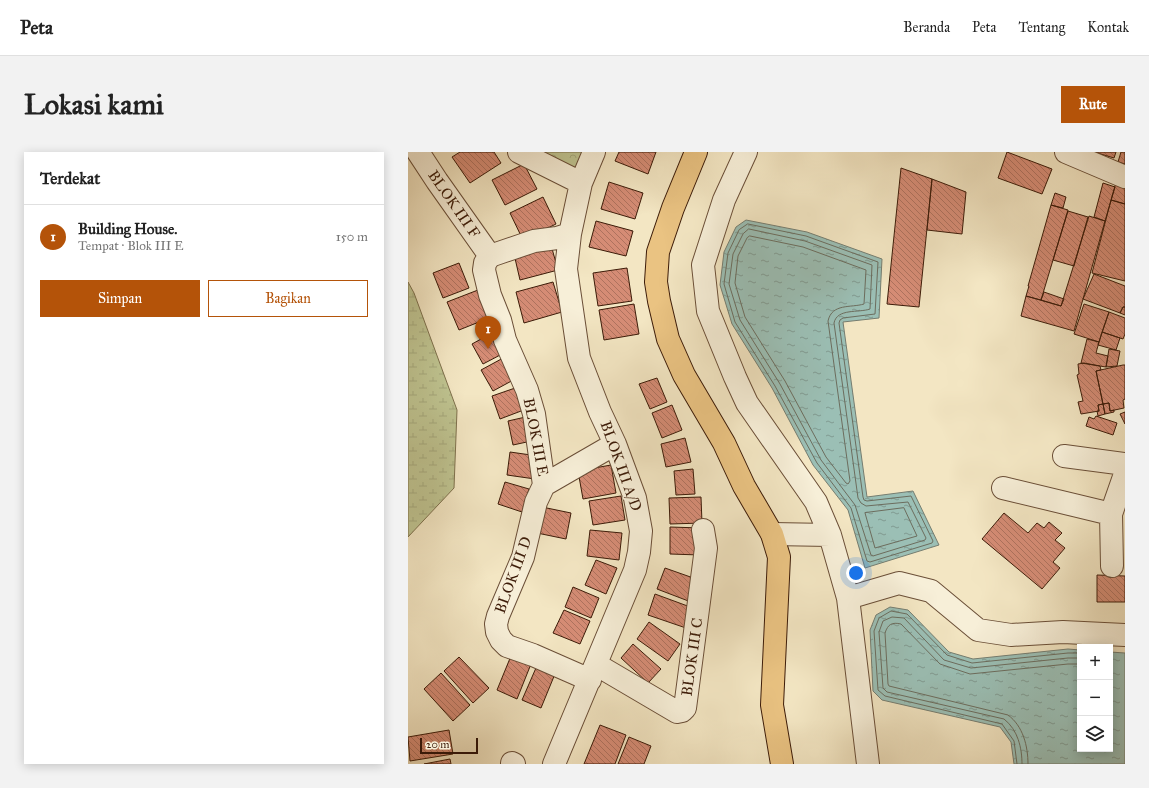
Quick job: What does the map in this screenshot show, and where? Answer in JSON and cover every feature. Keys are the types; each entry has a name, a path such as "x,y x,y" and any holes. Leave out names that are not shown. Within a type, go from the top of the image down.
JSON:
{"main road":[{"path":"696,152 673,208 658,252 656,282 668,339 684,375 724,443 744,486 772,534 779,557 772,705 782,764"}],"street":[{"name":"BLOK III F","path":"418,152 490,256"},
{"path":"519,152 581,183"},
{"name":"BLOK III A/D","path":"554,764 636,570 641,531 635,498 616,444 600,412 579,358 566,269 570,234 581,183 594,152"},
{"path":"746,152 724,200 703,265 708,311 747,403 816,502 830,535 848,598 868,764"},
{"path":"1066,152 1125,177"},
{"path":"490,256 534,241 557,238 570,234"},
{"name":"BLOK III E","path":"490,256 485,263 484,270 506,340 527,390 534,414 544,485 616,444"},
{"path":"1064,456 1125,464"},
{"path":"1112,566 1111,514 1125,474"},
{"name":"BLOK III D","path":"544,485 536,502 523,557 498,616 496,624 497,632 501,640 507,646 593,673"},
{"path":"1002,488 1111,514"},
{"name":"BLOK III C","path":"593,673 677,712 682,711 684,708 706,548 703,530"},
{"path":"772,534 830,535"},
{"path":"848,598 899,583 931,591 978,630 1011,635 1063,632 1125,635"}],"green space":[{"path":"531,152 583,152 576,169"},
{"path":"408,282 414,293 457,410 454,488 408,537"}],"water":[{"path":"746,220 807,232 882,259 879,318 843,322 867,497 913,491 939,545 865,568 848,510 813,465 772,388 732,324 720,285 724,252 736,227"},
{"path":"890,607 908,610 949,652 973,659 1068,649 1077,650 1077,752 1113,752 1113,652 1125,653 1125,764 1014,764 1011,742 1000,727 882,700 873,691 870,630 876,615"}],"building":[{"path":"460,152 494,152 501,163 470,183 452,157"},
{"path":"619,152 656,152 648,174 615,161"},
{"path":"1007,152 1052,169 1042,194 998,178"},
{"path":"1094,152 1116,152 1114,158"},
{"path":"1121,152 1125,152 1125,164 1118,162"},
{"path":"524,164 537,189 505,205 492,180"},
{"path":"901,168 932,179 919,307 887,304"},
{"path":"932,179 966,192 962,234 927,230"},
{"path":"1117,179 1125,181 1125,204 1111,200"},
{"path":"609,182 643,193 635,219 601,209"},
{"path":"1103,183 1115,187 1105,221 1094,217"},
{"path":"1055,193 1066,197 1063,208 1051,205"},
{"path":"543,197 556,224 523,240 510,213"},
{"path":"1111,200 1125,204 1125,281 1092,273"},
{"path":"1051,205 1068,210 1041,300 1026,296"},
{"path":"1068,211 1088,217 1074,266 1053,260"},
{"path":"1089,216 1105,221 1074,331 1021,316 1026,296 1061,306"},
{"path":"596,221 633,231 626,256 589,247"},
{"path":"551,245 558,270 520,280 514,254"},
{"path":"459,263 469,288 443,298 433,273"},
{"path":"627,268 632,301 598,306 593,273"},
{"path":"1094,274 1125,286 1125,307 1123,307 1120,313 1083,299"},
{"path":"553,282 562,312 524,323 516,292"},
{"path":"478,290 489,318 459,330 447,302"},
{"path":"1044,292 1064,299 1061,306 1041,300"},
{"path":"634,304 639,334 604,340 599,310"},
{"path":"1084,304 1109,312 1099,342 1074,334"},
{"path":"1123,307 1125,307 1125,315 1120,313"},
{"path":"1109,312 1125,318 1125,334 1123,339 1102,332"},
{"path":"1102,332 1120,338 1116,350 1098,345"},
{"path":"492,333 504,353 483,364 472,344"},
{"path":"1087,339 1099,342 1096,353 1108,356 1106,367 1081,363"},
{"path":"1109,349 1120,351 1117,366 1106,367"},
{"path":"505,357 517,378 493,391 481,370"},
{"path":"1084,363 1100,366 1101,370 1096,371 1103,404 1098,405 1099,411 1081,414 1078,402 1083,401 1077,375 1079,374 1078,364"},
{"path":"1125,365 1124,408 1110,411 1109,403 1103,404 1096,371"},
{"path":"657,378 667,402 650,409 639,384"},
{"path":"521,386 529,408 500,419 492,396"},
{"path":"1109,403 1110,411 1114,410 1114,412 1105,414 1103,404"},
{"path":"1103,404 1105,414 1098,416 1098,405"},
{"path":"672,405 682,430 662,438 652,413"},
{"path":"1125,412 1125,424 1120,414"},
{"path":"530,416 536,440 513,445 508,421"},
{"path":"1096,416 1117,423 1113,435 1086,426 1089,417 1094,419"},
{"path":"685,438 691,462 666,467 661,444"},
{"path":"510,452 538,456 535,479 507,475"},
{"path":"611,465 616,493 583,499 578,471"},
{"path":"693,469 695,494 676,495 674,471"},
{"path":"505,482 529,489 522,512 498,504"},
{"path":"621,496 625,520 593,525 589,501"},
{"path":"701,497 702,523 670,524 669,498"},
{"path":"542,507 571,513 566,539 537,533"},
{"path":"1004,513 1028,533 1037,523 1044,528 1049,522 1062,533 1055,540 1065,548 1053,562 1060,568 1042,589 982,539"},
{"path":"670,527 701,528 700,555 670,554"},
{"path":"590,530 622,533 619,560 587,556"},
{"path":"596,560 617,568 606,594 585,585"},
{"path":"665,568 699,580 691,602 657,589"},
{"path":"1097,575 1125,576 1125,602 1097,602"},
{"path":"573,587 599,598 591,618 565,607"},
{"path":"655,594 693,608 686,628 648,615"},
{"path":"564,610 590,621 580,644 553,633"},
{"path":"649,622 680,644 668,661 637,639"},
{"path":"633,644 661,669 648,683 621,658"},
{"path":"513,651 533,659 517,699 497,690"},
{"path":"459,657 489,688 473,703 444,671"},
{"path":"539,661 557,669 541,708 522,700"},
{"path":"441,673 470,705 453,721 424,689"},
{"path":"600,725 626,735 615,764 584,764"},
{"path":"449,730 453,754 410,761 408,737"},
{"path":"629,737 651,746 644,764 618,764"},
{"path":"450,759 451,764 424,764"}],"place":[{"name":"Building House.","path":"488,349"}]}
